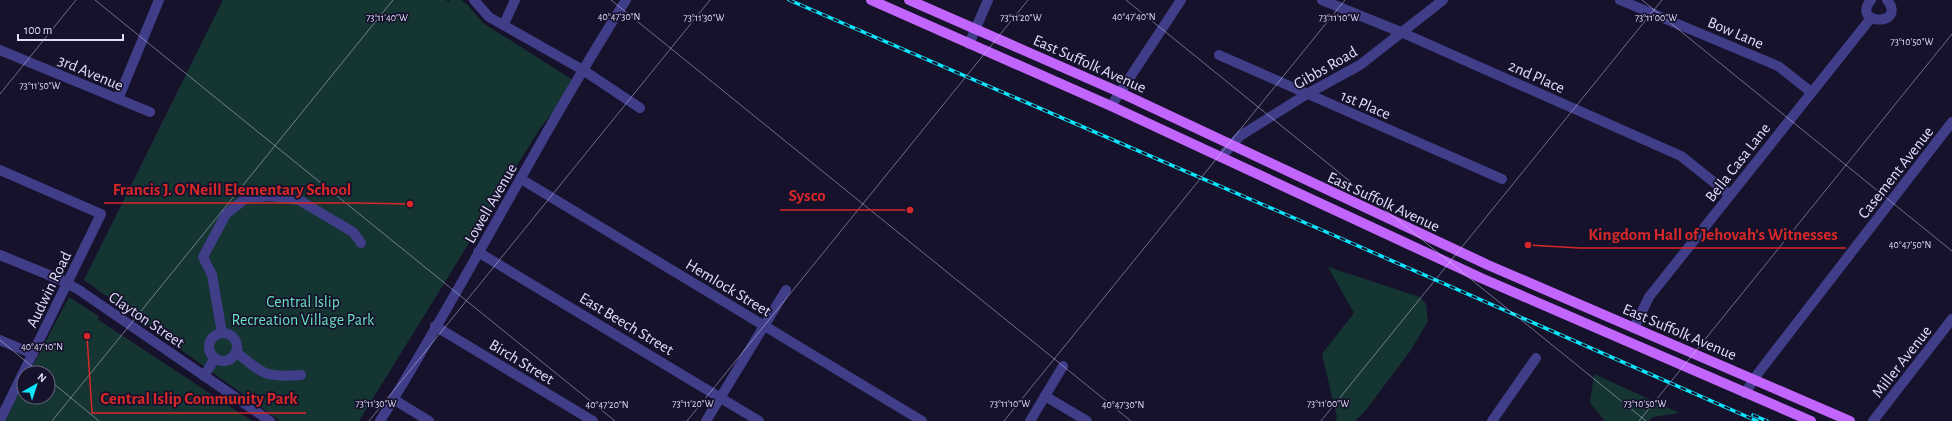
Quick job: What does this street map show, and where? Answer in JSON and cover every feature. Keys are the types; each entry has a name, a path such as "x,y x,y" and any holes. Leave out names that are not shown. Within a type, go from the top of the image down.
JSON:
{"main road":[{"name":"East Suffolk Avenue","path":"871,0 1111,106 1474,275 1811,421"},
{"name":"East Suffolk Avenue","path":"909,0 1119,92 1428,238 1850,421"}],"street":[{"path":"118,100 159,0"},
{"path":"474,0 489,17 504,24 583,70 640,108"},
{"path":"504,24 515,0"},
{"name":"Lowell Avenue","path":"380,421 583,70 626,0"},
{"path":"969,44 988,0"},
{"path":"1111,106 1181,0"},
{"name":"2nd Place","path":"1322,0 1372,22 1403,33 1681,156 1730,195"},
{"name":"Gibbs Road","path":"1221,157 1231,145 1249,130 1306,94 1360,65 1403,33 1443,0"},
{"name":"Bow Lane","path":"1620,0 1778,66 1811,92"},
{"path":"1871,0 1867,10 1871,18 1880,21 1888,17 1891,8 1887,0"},
{"name":"Bella Casa Lane","path":"1634,328 1649,297 1871,18"},
{"name":"3rd Avenue","path":"0,50 150,112"},
{"name":"1st Place","path":"1219,55 1502,179"},
{"name":"Casement Avenue","path":"1746,393 1753,379 1952,122"},
{"name":"Audwin Road","path":"0,170 101,214 0,420"},
{"name":"Hemlock Street","path":"521,179 922,421"},
{"path":"222,333 212,275 203,257 226,214 246,198 271,196 299,200 353,232 361,243"},
{"name":"East Beech Street","path":"478,252 759,421"},
{"name":"Clayton Street","path":"0,255 67,283 270,421"},
{"path":"706,421 786,290"},
{"name":"Miller Avenue","path":"1873,421 1952,319"},
{"name":"Birch Street","path":"435,326 593,421"},
{"path":"222,333 233,337 237,344 236,352 227,360 216,358 210,351 210,343 214,336 222,333"},
{"path":"0,340 33,354"},
{"path":"236,352 268,375 279,377 301,375"},
{"path":"204,376 216,358"},
{"path":"1492,421 1536,358"},
{"path":"1030,421 1063,366"},
{"path":"1045,396 1087,421"},
{"path":"393,400 428,421"}],"green space":[{"name":"Central Islip Recreation Village Park","path":"223,0 446,0 450,3 449,0 461,0 467,4 483,23 576,82 539,130 359,421 280,421 84,280"},
{"path":"1328,267 1420,297 1426,304 1428,321 1411,350 1366,410 1355,421 1335,421 1337,418 1322,354 1354,313"},
{"path":"69,297 100,317 97,319 252,421 5,421 16,399 16,405 56,405 56,365 33,365"},
{"path":"1594,374 1680,413 1653,417 1648,421 1605,421 1590,403"}],"railway":[{"path":"789,0 1324,231 1757,421"},
{"path":"1753,415 1767,421"}],"place":[{"name":"Francis J. O'Neill Elementary School","path":"410,204"},
{"name":"Sysco","path":"910,210"},
{"name":"Kingdom Hall of Jehovah’s Witnesses","path":"1528,245"},
{"name":"Central Islip Community Park","path":"87,336"}]}
